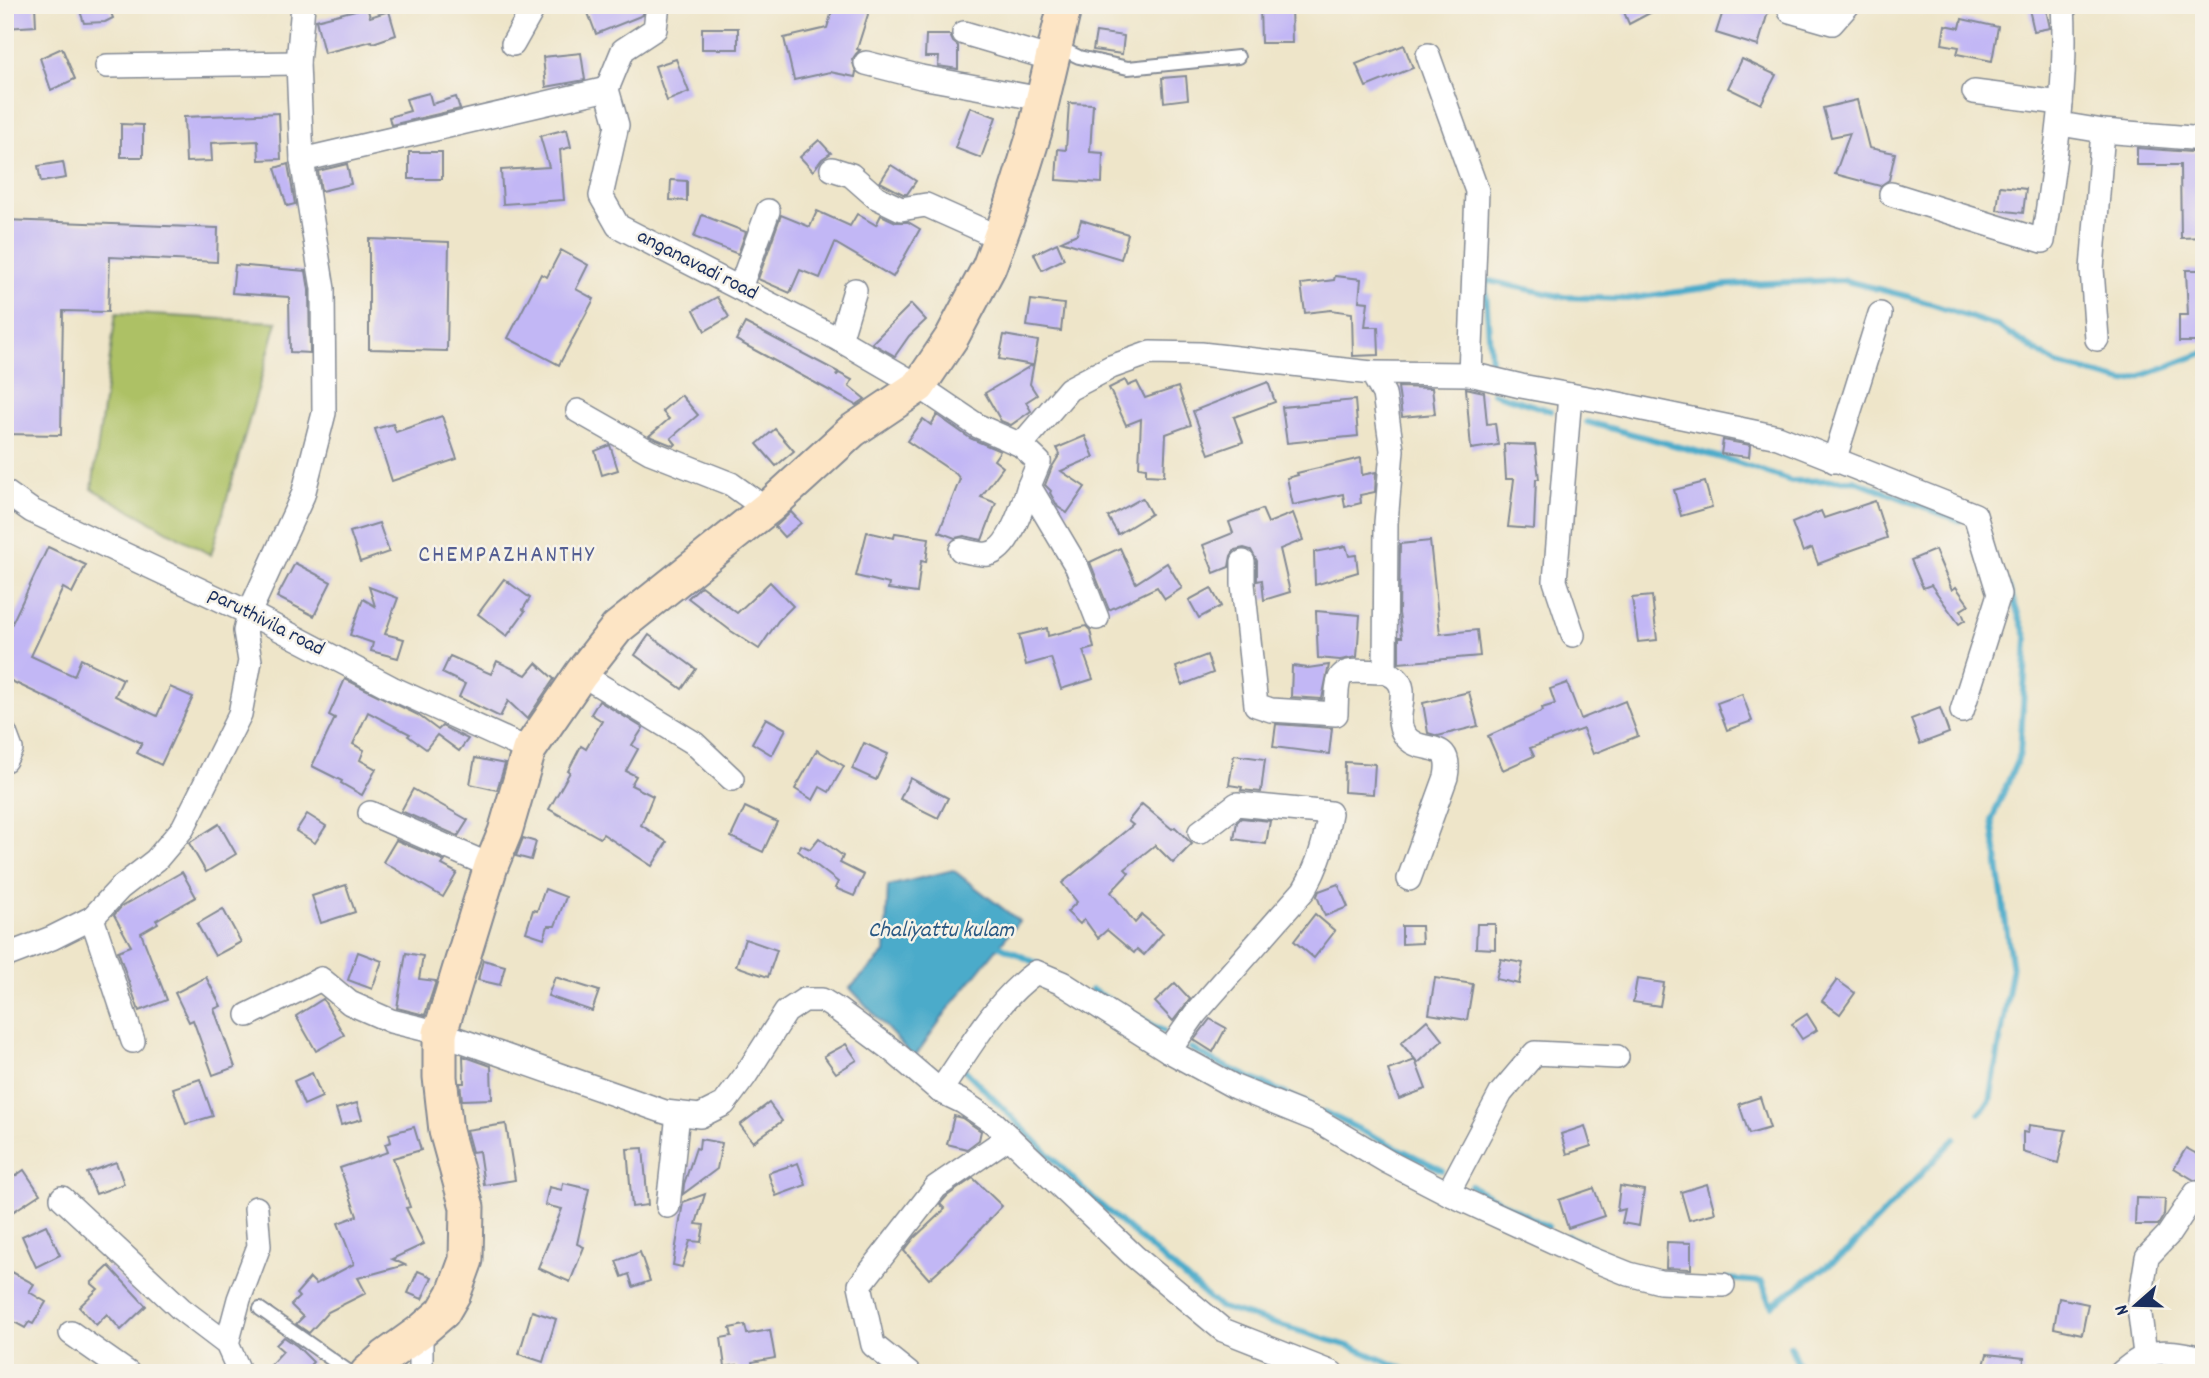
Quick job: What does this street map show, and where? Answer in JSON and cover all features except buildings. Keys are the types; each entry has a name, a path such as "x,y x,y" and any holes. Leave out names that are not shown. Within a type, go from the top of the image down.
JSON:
{"main road":[{"path":"367,1373 443,1312 454,1293 466,1260 467,1207 446,1131 440,1077 440,1032 529,750 581,674 617,628 766,509 852,431 919,386 958,326 989,267 1031,143 1065,5"}],"street":[{"path":"5,956 52,938 92,918 120,888 156,860 183,828 240,714 250,661 244,631 249,613 303,495 324,413 323,289 302,160 298,63 303,5"},
{"path":"513,44 535,5"},
{"path":"302,160 607,89 623,50 655,29 658,5"},
{"path":"1790,10 1832,23 1848,5"},
{"path":"1891,194 2043,241 2060,114 2063,5"},
{"path":"964,33 1053,52"},
{"path":"1428,55 1477,191 1470,374"},
{"path":"107,66 298,63"},
{"path":"866,63 921,77 1042,99"},
{"name":"anganavadi road","path":"607,89 617,125 601,196 618,226 840,340 919,386 978,426 1021,445"},
{"path":"1974,92 2060,114 2103,131 2204,139"},
{"path":"2097,339 2092,269 2103,131"},
{"path":"832,169 851,175 876,197 901,209 926,205 1000,238"},
{"path":"740,288 768,211"},
{"path":"840,340 855,290"},
{"path":"1834,461 1880,314"},
{"path":"961,550 987,554 999,550 1009,536 1039,462 1021,445 1069,389 1111,367 1150,353 1201,354 1372,373 1470,374 1521,387 1778,437 1975,515 1999,594 1962,711"},
{"path":"1372,373 1384,394 1392,450 1386,523 1385,672"},
{"path":"1570,395 1555,580 1573,635"},
{"path":"578,411 650,452 731,484 766,509"},
{"path":"1029,486 1077,567 1097,618"},
{"name":"paruthivila road","path":"5,492 32,511 249,613 392,688 529,750"},
{"path":"1243,562 1256,705 1271,710 1336,714 1336,688 1341,675 1347,671 1385,672 1396,677 1402,685 1400,726 1405,736 1412,743 1441,751 1447,757 1446,777 1409,879"},
{"path":"581,674 694,743 732,779"},
{"path":"5,733 11,748 5,760"},
{"path":"1170,1051 1195,1014 1304,890 1315,871 1325,844 1329,813 1237,804 1200,832"},
{"path":"370,813 491,866"},
{"path":"92,918 133,1041"},
{"path":"940,1091 1000,1004 1036,972 1062,984 1170,1051 1235,1087 1317,1121 1388,1162 1517,1227 1629,1274 1660,1282 1723,1285"},
{"path":"248,1015 321,979 350,1003 391,1021 440,1032 652,1107 699,1116 724,1104 786,1012 804,1000 821,1000 893,1051 940,1091 995,1123 1134,1256 1223,1330 1332,1373"},
{"path":"1448,1193 1501,1093 1535,1053 1617,1057"},
{"path":"668,1206 678,1114"},
{"path":"908,1373 873,1345 860,1285 936,1187 1009,1137"},
{"path":"2145,1354 2139,1307 2147,1257 2168,1236 2196,1193"},
{"path":"62,1198 181,1309 227,1344 240,1373"},
{"path":"227,1344 239,1299 259,1246 256,1208"},
{"path":"421,1331 421,1373"},
{"path":"71,1333 128,1373"},
{"path":"2121,1373 2145,1354 2166,1351 2204,1358"}],"lane":[{"path":"1053,52 1128,68 1238,57"},
{"path":"260,1309 351,1373"}],"green space":[{"path":"116,313 277,322 211,555 92,489"}],"water":[{"name":"Chaliyattu kulam","path":"953,870 1019,921 947,1011 914,1058 850,988 885,953 888,886"}],"waterway":[{"path":"1491,362 1485,280 1564,297 1627,299 1727,285 1842,280 1910,297 1999,327 2057,364 2125,382 2204,353"},
{"path":"1493,393 1551,411"},
{"path":"1587,422 1733,461 1791,481 1854,480 1960,521"},
{"path":"1979,1113 1990,1101 2012,971 1992,819 2020,754 2027,639 2008,586"},
{"path":"994,943 1038,964"},
{"path":"1092,990 1163,1031"},
{"path":"1191,1048 1213,1061 1308,1104"},
{"path":"961,1066 1089,1195 1219,1307 1352,1347 1413,1373"},
{"path":"1324,1112 1442,1170"},
{"path":"1772,1305 1848,1251 1955,1138"},
{"path":"1471,1186 1548,1227"},
{"path":"1567,1236 1608,1254"},
{"path":"1727,1279 1762,1282 1772,1306"},
{"path":"1790,1346 1802,1373"}],"district":[{"name":"CHEMPAZHANTHY","path":"507,556"}]}
